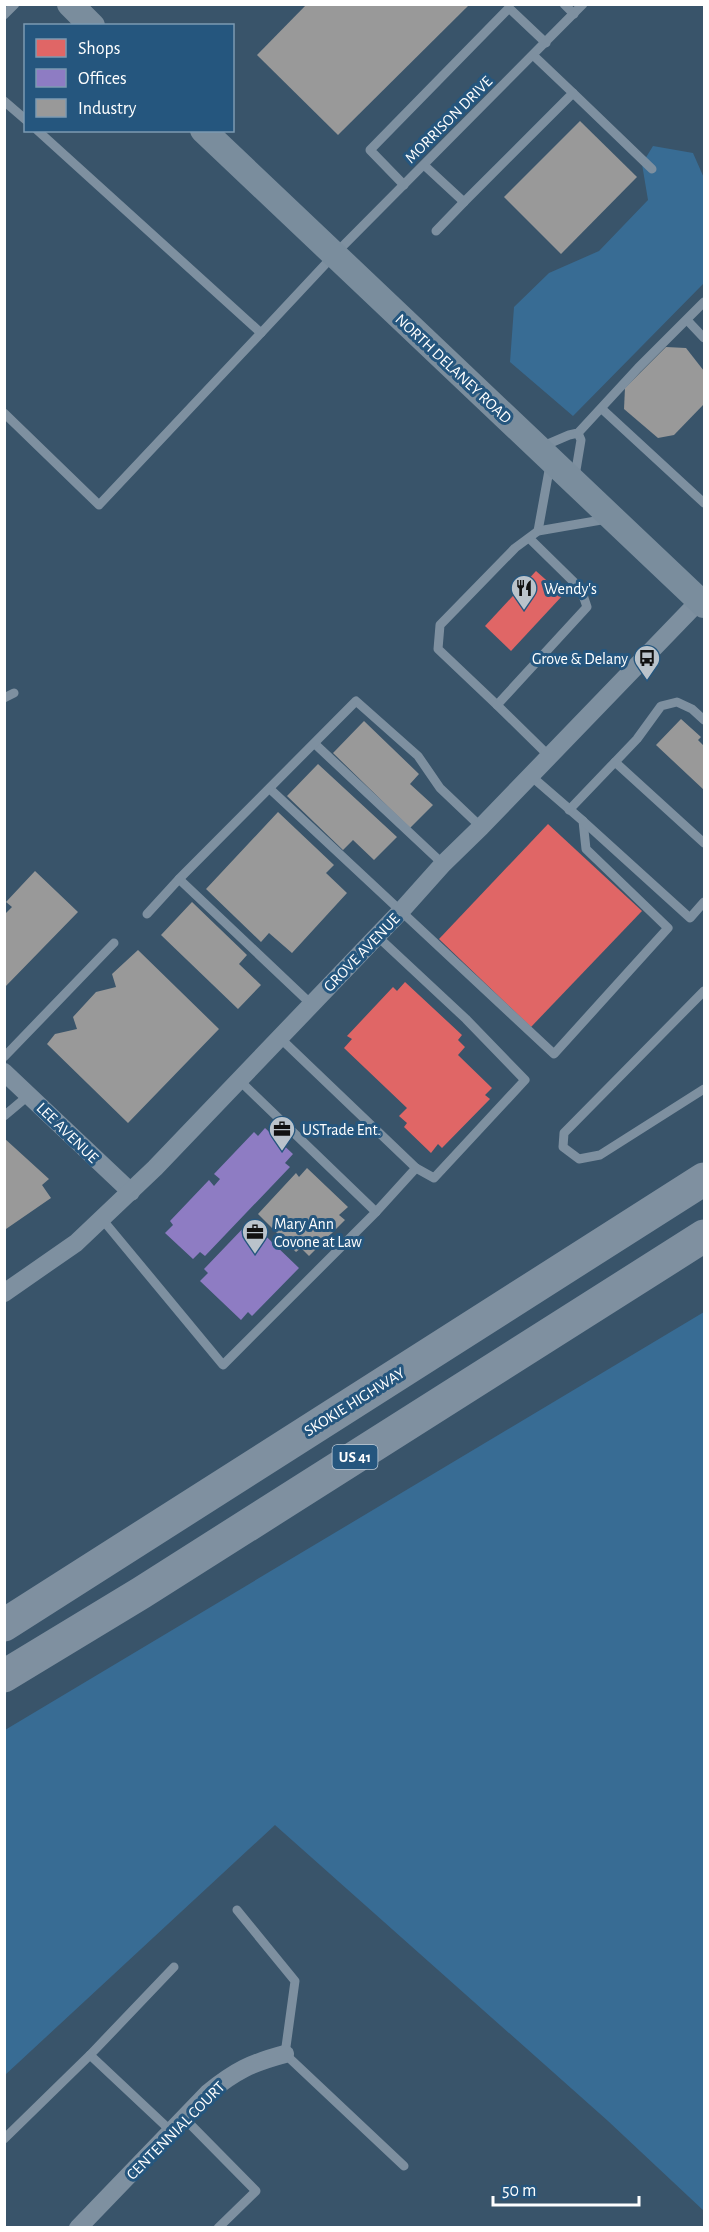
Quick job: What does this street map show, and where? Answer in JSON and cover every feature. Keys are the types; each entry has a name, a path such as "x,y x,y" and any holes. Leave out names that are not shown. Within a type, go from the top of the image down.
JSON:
{"highway":[{"name":"SKOKIE HIGHWAY","path":"4,1625 705,1179"},
{"name":"US 41","path":"4,1676 141,1593 705,1236"}],"street":[{"path":"70,4 90,24"},
{"name":"NORTH DELANEY ROAD","path":"205,132 612,518 703,600"},
{"name":"GROVE AVENUE","path":"4,1293 76,1243 130,1192 401,911 443,864 482,827 703,600"},
{"name":"LEE AVENUE","path":"4,1072 130,1192"},
{"name":"CENTENNIAL COURT","path":"78,2228 177,2125 227,2078 249,2065 285,2054"}],"lane":[{"path":"4,15 15,4"},
{"path":"564,4 574,14"},
{"name":"MORRISON DRIVE","path":"4,413 99,505 334,255 584,4"},
{"path":"404,185 370,150 508,6 546,43"},
{"path":"533,55 652,170"},
{"path":"436,231 573,93"},
{"path":"4,101 24,118"},
{"path":"39,132 261,333"},
{"path":"424,165 464,202"},
{"path":"538,531 545,454 569,435 578,434 638,368 705,302"},
{"path":"687,320 705,338"},
{"path":"602,409 705,503"},
{"path":"574,482 581,440 578,434"},
{"path":"549,756 438,649 440,625 515,548 538,531 612,518"},
{"path":"497,705 587,607 581,589 529,538"},
{"path":"147,914 356,701 418,756 440,788 482,827"},
{"path":"569,810 637,739 661,706 677,702 692,709 705,720"},
{"path":"315,744 443,864"},
{"path":"615,762 705,843"},
{"path":"531,776 690,918 705,902"},
{"path":"270,789 555,1054 668,928 586,849 583,821"},
{"path":"179,879 311,1004"},
{"path":"279,1037 416,1168 434,1178 525,1080 466,1019 377,936"},
{"path":"4,1057 114,943"},
{"path":"705,991 564,1133 563,1147 579,1159 600,1155 705,1089"},
{"path":"239,1080 375,1212"},
{"path":"4,1116 29,1095"},
{"path":"102,1218 223,1365 416,1168"},
{"path":"237,1910 295,1981 285,2054 404,2166"},
{"path":"4,2139 90,2055 174,1967"},
{"path":"90,2055 256,2191 218,2228"}],"shaded area":[{"path":"653,146 693,153 704,178 704,283 573,416 510,362 514,307 549,273 599,251 648,200 642,164"},
{"path":"704,1312 704,2211 608,2121 275,1825 5,2075 5,1730"}],"building: Shops":[{"name":"Wendy's","path":"536,571 563,595 511,651 485,626"},
{"path":"548,824 642,911 531,1027 439,939"},
{"path":"405,982 462,1035 458,1040 465,1047 458,1055 492,1088 485,1095 490,1099 442,1148 438,1144 431,1153 404,1127 407,1123 399,1116 407,1108 344,1048 352,1039 347,1036 393,987 397,991"}],"building: Offices":[{"path":"265,1128 293,1154 285,1163 290,1167 205,1256 200,1252 193,1259 165,1233 173,1225 170,1221 209,1180 214,1186 220,1179 214,1174 254,1132 258,1136"},
{"path":"250,1221 299,1268 252,1316 248,1312 241,1320 200,1281 208,1273 204,1269"}],"building: Industry":[{"path":"307,4 470,4 338,135 257,55"},
{"path":"580,121 637,177 561,254 504,197"},
{"path":"666,347 686,348 704,371 704,404 674,435 658,438 624,409 625,388"},
{"path":"681,719 701,737 698,740 704,746 704,790 656,745"},
{"path":"364,721 419,774 410,784 433,805 410,828 333,753"},
{"path":"318,764 397,837 374,860 353,840 343,850 287,796"},
{"path":"278,812 334,865 326,873 347,893 292,953 269,933 261,942 206,889"},
{"path":"35,871 78,912 4,988 4,915 12,907 6,902"},
{"path":"192,902 247,955 239,964 261,985 238,1009 161,935"},
{"path":"138,950 219,1029 128,1123 47,1044 55,1034 77,1029 73,1017 96,992 116,987 112,974"},
{"path":"4,1138 49,1179 42,1185 51,1198 6,1229"},
{"path":"307,1168 348,1207 339,1215 345,1220 309,1256 301,1248 296,1252 258,1214 296,1173 299,1177"}],"place":[{"name":"Wendy's","path":"524,611"},
{"name":"Grove & Delany","path":"647,681"},
{"name":"USTrade Ent.","path":"282,1152"},
{"name":"Mary Ann Covone at Law","path":"255,1255"}]}
